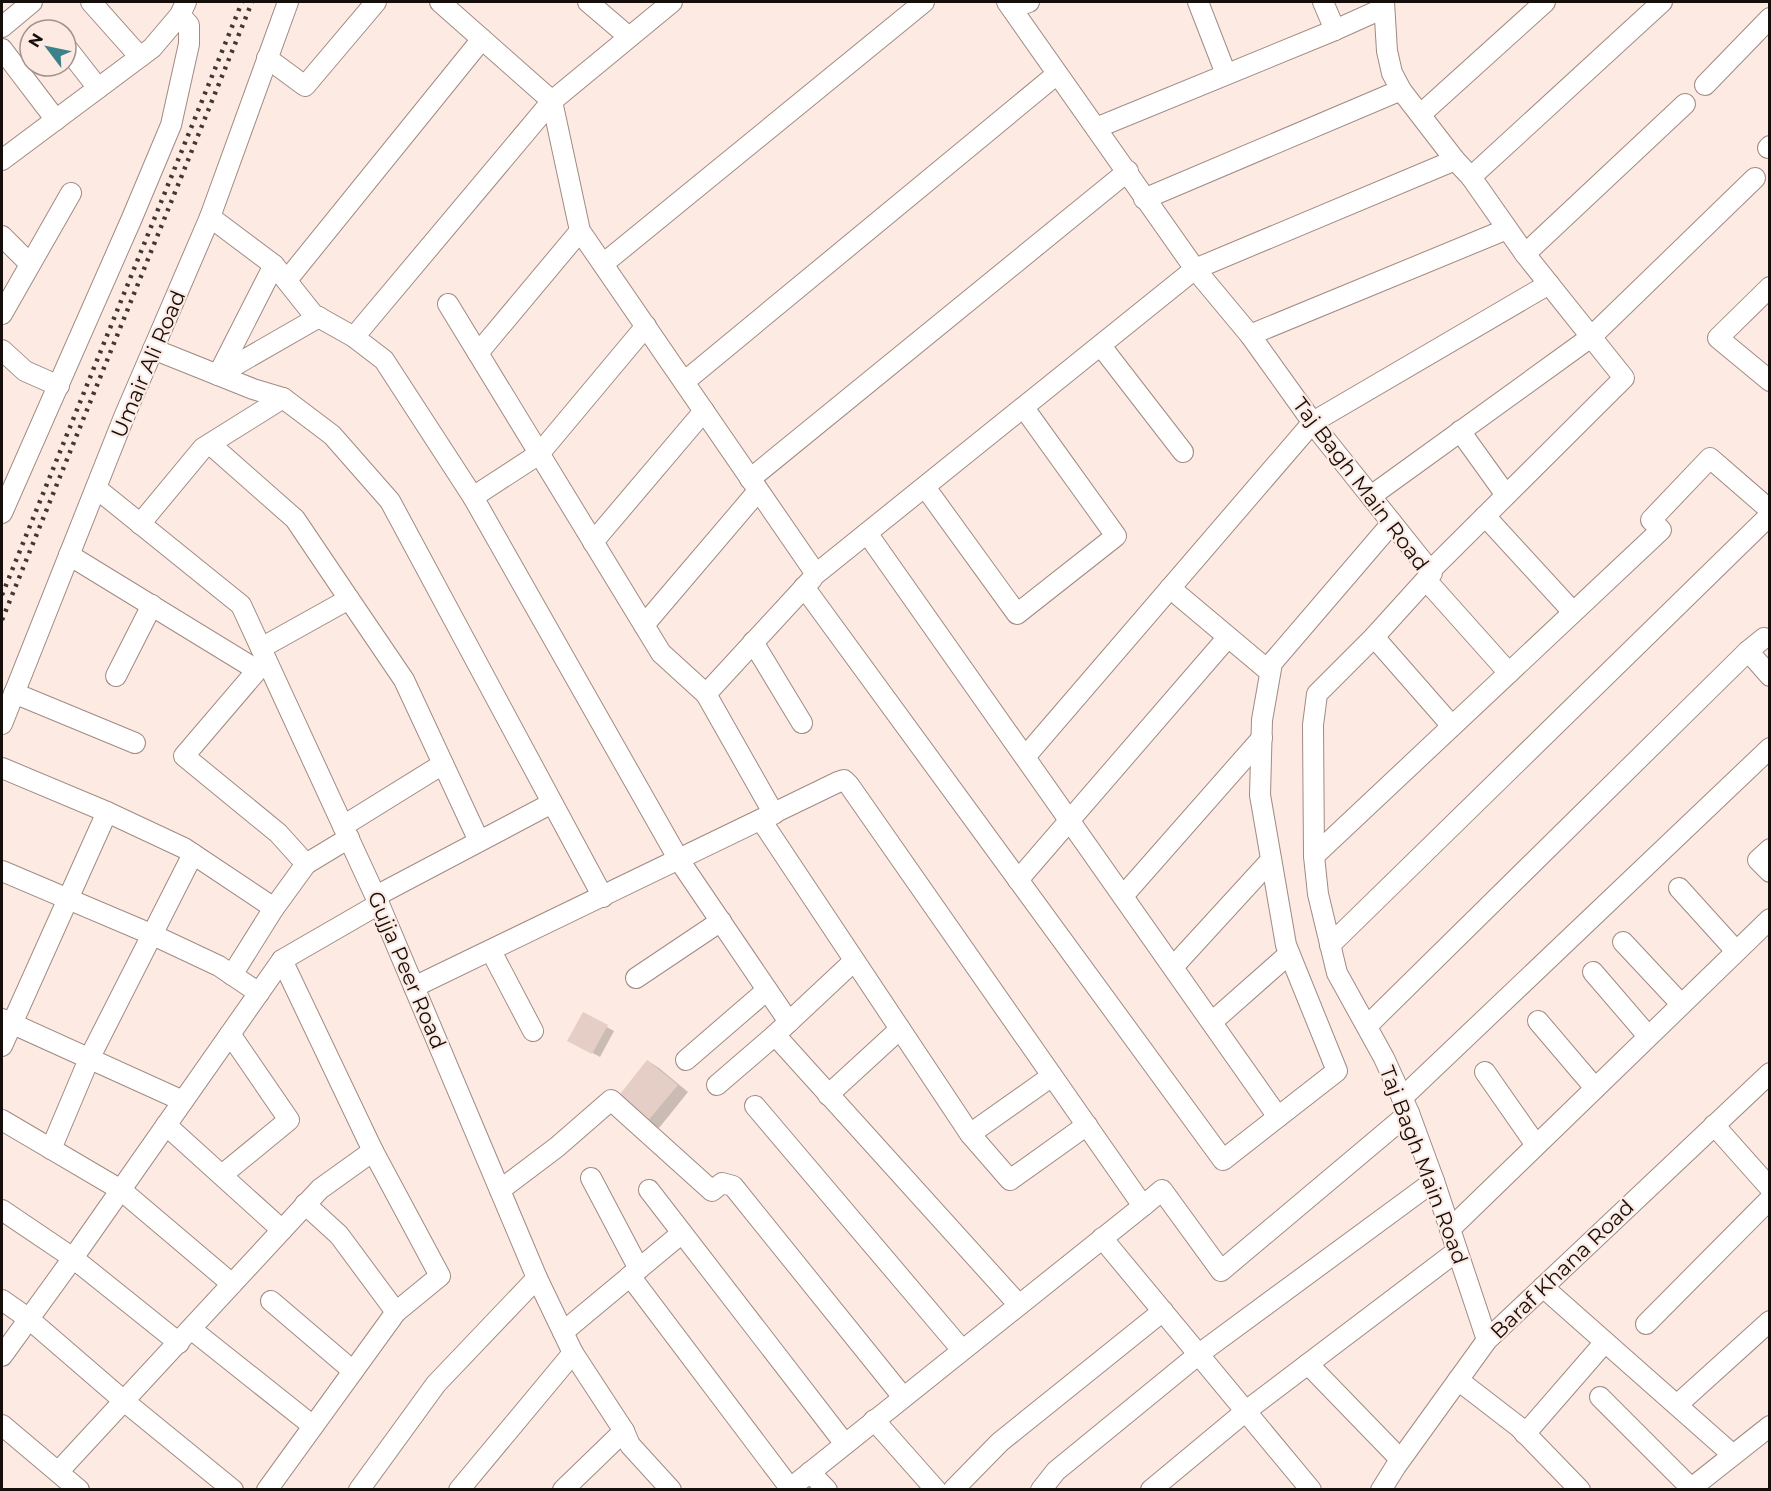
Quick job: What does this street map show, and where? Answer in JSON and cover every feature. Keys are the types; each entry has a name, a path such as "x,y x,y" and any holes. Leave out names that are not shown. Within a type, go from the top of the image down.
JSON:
{"street":[{"path":"2,27 32,2"},
{"path":"91,2 140,57"},
{"name":"Umair Ali Road","path":"2,724 153,349 210,217 288,2"},
{"path":"267,58 304,86 376,2"},
{"path":"441,2 552,101 580,231 754,485 810,581 1018,880 1223,1160 1336,1071 1286,945 1260,795 1262,720 1272,663 1392,523"},
{"path":"588,2 629,37"},
{"path":"354,337 552,101 672,2"},
{"path":"603,264 924,2"},
{"path":"1198,2 1226,74"},
{"path":"1323,2 1335,30"},
{"path":"1421,114 1545,2"},
{"path":"1471,177 1662,2"},
{"name":"Taj Bagh Main Road","path":"1016,4 1057,74 1128,171 1144,199 1195,269 1250,335 1313,422 1392,523 1428,575 1374,637 1317,694 1313,725 1314,856 1318,894 1337,973 1384,1058 1405,1106 1434,1181 1487,1340"},
{"path":"1096,128 1335,30 1384,4 1387,51 1392,73 1401,90 1455,160 1471,177 1506,230 1624,378 1428,575 1509,673"},
{"path":"2,160 152,48 183,8"},
{"path":"2,513 171,125 189,44 189,25 183,8"},
{"path":"1705,85 1770,18"},
{"path":"218,375 280,273 482,39"},
{"path":"2,50 56,120"},
{"path":"78,62 98,88"},
{"path":"684,382 1057,74"},
{"path":"1144,199 1401,90"},
{"path":"1525,254 1685,104"},
{"path":"706,694 810,581 1195,269 1455,160"},
{"path":"644,625 754,485 1128,171"},
{"path":"1371,496 1591,337 1755,178"},
{"path":"2,314 71,193"},
{"path":"210,217 280,273 313,314 354,337 384,360 473,497 679,860 767,990 782,1029 828,1095 1018,1305"},
{"path":"1250,335 1506,230"},
{"path":"478,353 580,231"},
{"path":"2,236 30,264"},
{"path":"1025,757 1313,422 1548,284"},
{"path":"1770,287 1719,338 1770,381"},
{"path":"448,304 661,653 706,694 767,817 854,961 970,1134 1011,1180 1087,1125"},
{"path":"218,375 319,317"},
{"path":"473,497 539,454 646,326"},
{"path":"1101,346 1184,452"},
{"path":"153,349 283,398 332,435 390,501 603,897"},
{"path":"2,350 25,371 59,386"},
{"path":"140,524 203,448 283,398"},
{"path":"925,487 1017,614 1116,536 1024,408"},
{"path":"593,542 704,411"},
{"path":"1460,431 1506,495"},
{"path":"210,444 295,519 404,680 479,841"},
{"path":"1314,856 1661,530 1652,520 1710,458 1770,510"},
{"name":"Gujja Peer Road","path":"96,488 241,605 261,659 378,900 537,1278 573,1353 624,1431 630,1445 671,1490"},
{"path":"1330,945 1770,515"},
{"path":"1485,516 1573,612"},
{"path":"867,533 1278,1117"},
{"path":"69,555 152,605 261,659"},
{"path":"1170,588 1270,672"},
{"path":"306,864 278,833 184,756 261,659 349,599"},
{"path":"116,676 152,605"},
{"path":"1018,880 1228,637"},
{"path":"1374,637 1452,726"},
{"path":"1367,1026 1748,651 1764,638"},
{"path":"753,642 802,723"},
{"path":"1748,651 1770,676"},
{"path":"14,693 135,743"},
{"path":"1123,896 1262,738"},
{"path":"591,1178 634,1273 789,1489 1162,1190 1221,1271 1405,1106 1770,747"},
{"path":"232,975 274,908 306,864 346,832 443,765"},
{"path":"2,768 107,812 184,848 274,908"},
{"path":"414,987 844,780 1143,1206"},
{"path":"2,1356 282,960 479,841 552,803"},
{"path":"2,1046 6,1021 68,899 107,812"},
{"path":"1770,849 1758,860 1770,872"},
{"path":"51,1149 89,1059 193,854"},
{"path":"1173,967 1271,860"},
{"path":"2,871 153,935 219,966 259,993"},
{"path":"1678,888 1737,951"},
{"path":"1450,1229 1770,919"},
{"path":"636,978 721,921"},
{"path":"1623,942 1681,1004"},
{"path":"491,951 533,1031"},
{"path":"1212,1022 1289,954"},
{"path":"267,1490 396,1312 440,1276 373,1151 282,960"},
{"path":"717,1085 782,1029 854,961"},
{"path":"1593,972 1648,1036"},
{"path":"686,1060 767,990"},
{"path":"6,1021 183,1101"},
{"path":"1538,1021 1595,1088"},
{"path":"828,1095 900,1029"},
{"path":"222,1175 289,1120 230,1034"},
{"path":"1485,1072 1536,1145"},
{"name":"Baraf Khana Road","path":"1388,1486 1400,1459 1487,1340 1770,1072"},
{"path":"970,1134 1052,1076"},
{"path":"500,1190 557,1147 611,1100 712,1191 722,1183 733,1186 903,1397"},
{"path":"755,1106 962,1350"},
{"path":"2,1120 121,1190 232,1284"},
{"path":"166,1125 282,1230"},
{"path":"1714,1125 1770,1188"},
{"path":"58,1472 305,1204 320,1189 373,1151"},
{"path":"1041,1490 1056,1471 1198,1354 1434,1181"},
{"path":"649,1190 845,1444"},
{"path":"1646,1324 1770,1198"},
{"path":"305,1204 339,1235 396,1312"},
{"path":"2,1210 313,1426"},
{"path":"563,1332 682,1233"},
{"path":"1102,1238 1246,1411 1303,1487"},
{"path":"1151,1490 1246,1411 1457,1251"},
{"path":"359,1490 436,1384 537,1278"},
{"path":"1543,1287 1733,1455"},
{"path":"2,1300 29,1319 124,1401 233,1490"},
{"path":"271,1301 353,1371"},
{"path":"953,1489 1000,1442 1163,1311"},
{"path":"1677,1406 1770,1321"},
{"path":"1525,1434 1605,1342"},
{"path":"459,1490 573,1353"},
{"path":"1308,1364 1400,1459"},
{"path":"1458,1380 1525,1434 1580,1490"},
{"path":"1600,1397 1690,1489 1770,1426"},
{"path":"874,1420 936,1490"},
{"path":"2,1425 79,1490"},
{"path":"563,1490 624,1431"},
{"path":"810,1472 826,1490"}],"building":[{"path":"583,1012 608,1025 592,1054 567,1041"},
{"path":"647,1060 678,1085 647,1122 617,1098"}],"railway":[{"path":"2,595 242,2"},
{"path":"2,620 252,2"}]}
